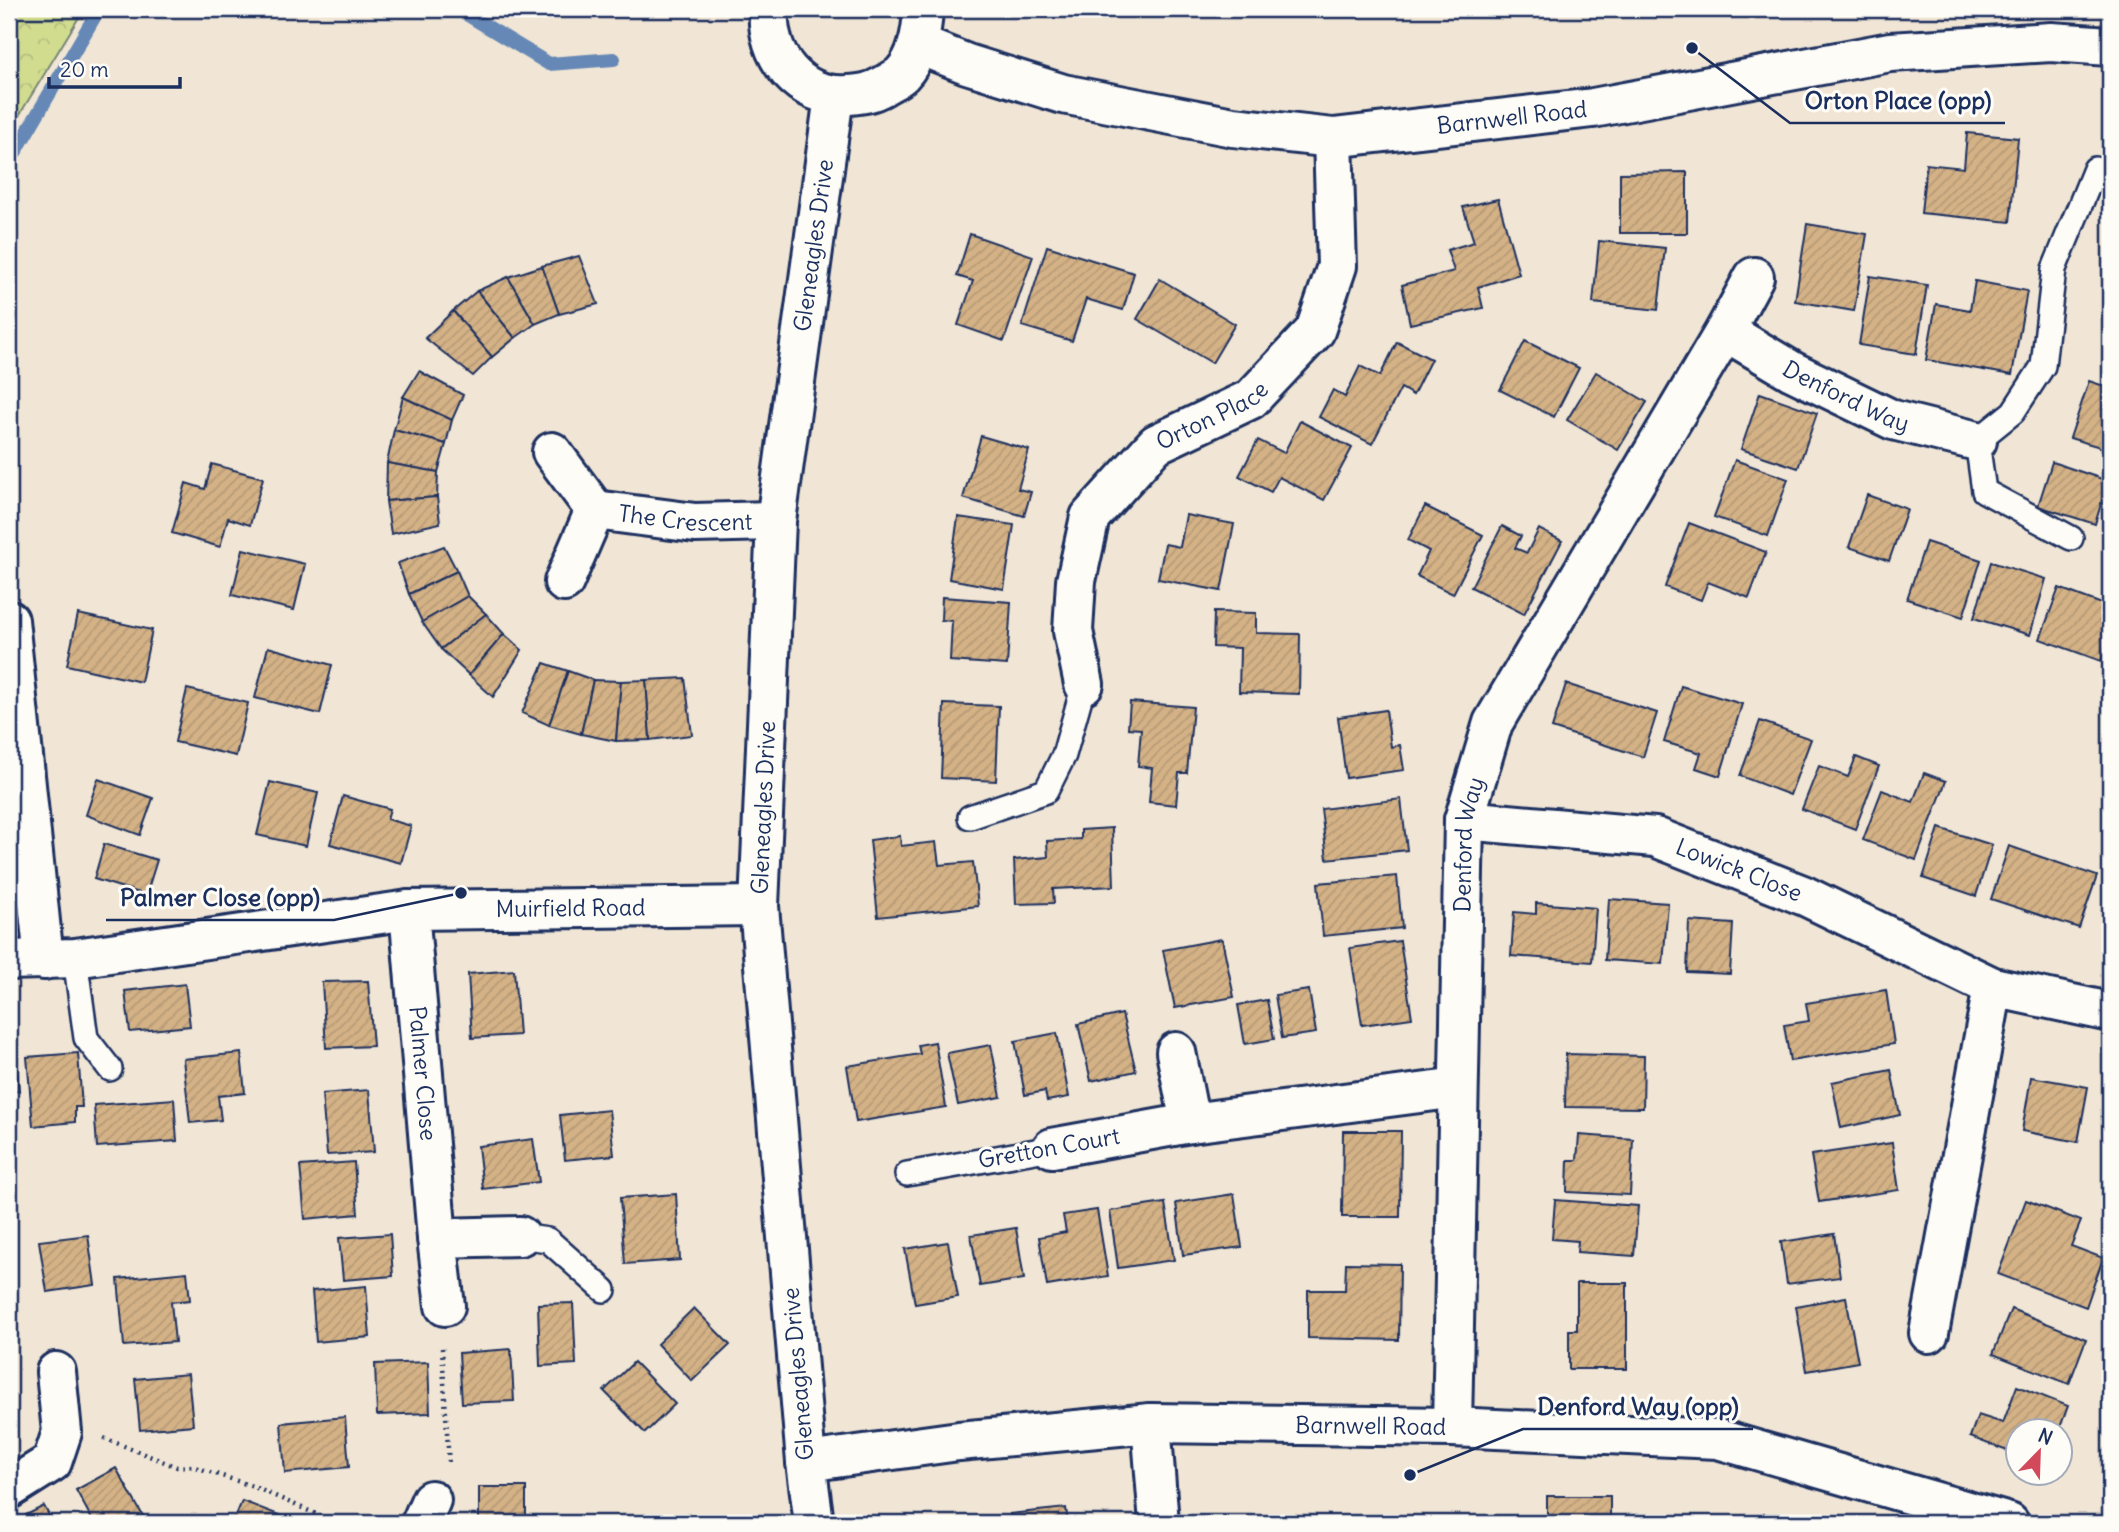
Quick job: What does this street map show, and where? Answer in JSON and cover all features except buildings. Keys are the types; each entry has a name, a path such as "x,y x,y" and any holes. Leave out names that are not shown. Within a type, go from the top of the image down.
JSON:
{"street":[{"path":"769,9 768,25 774,50 788,72 809,88 834,96 870,94 901,74 921,27"},
{"name":"Barnwell Road","path":"921,27 967,64 1063,94 1234,127 1333,138 1593,108 1890,52 2051,42 2110,46"},
{"name":"Gleneagles Drive","path":"814,1523 806,1462 759,906 776,521 834,96"},
{"name":"Orton Place","path":"1083,684 1073,631 1076,581 1090,516 1156,444 1251,399 1315,331 1337,266 1333,138"},
{"name":"Denford Way","path":"1452,1427 1464,820 1493,723 1725,331 1754,277"},
{"name":"Denford Way","path":"1725,331 1792,370 1893,420 1977,441"},
{"name":"The Crescent","path":"552,452 595,510 695,523 776,521"},
{"name":"The Crescent","path":"564,582 595,510"},
{"path":"9,620 43,959"},
{"name":"Lowick Close","path":"1464,820 1655,837 1805,896 1993,987 2110,1012"},
{"name":"Muirfield Road","path":"43,959 410,910 759,906"},
{"name":"Palmer Close","path":"410,910 445,1306"},
{"path":"1929,1333 1993,987"},
{"path":"1176,1052 1190,1123"},
{"name":"Gretton Court","path":"1052,1147 1190,1123 1458,1088"},
{"path":"437,1238 520,1236"},
{"path":"9,1489 52,1462 62,1432 56,1373"},
{"path":"1151,1423 1159,1523"},
{"name":"Barnwell Road","path":"806,1462 959,1441 1151,1423 1452,1427 1718,1439 2009,1523"}],"lane":[{"path":"2071,538 1984,491 1977,441 2013,412 2043,366 2054,269 2095,169"},
{"path":"970,817 1046,791 1064,755 1083,684"},
{"path":"43,959 86,1038 110,1069"},
{"name":"Gretton Court","path":"907,1174 1052,1147"},
{"path":"520,1236 548,1240 604,1290"}],"path":[{"path":"426,1512 445,1495 450,1474 441,1330 445,1306"},
{"path":"62,1432 97,1435 177,1467 192,1466 252,1486 316,1514 330,1523"}],"green space":[{"path":"9,9 84,9 9,132"}],"waterway":[{"path":"9,163 99,9"},
{"path":"458,9 549,64 614,59"}],"place":[{"name":"Orton Place (opp)","path":"1692,48"},
{"name":"Palmer Close (opp)","path":"461,893"},
{"name":"Denford Way (opp)","path":"1410,1475"}]}
